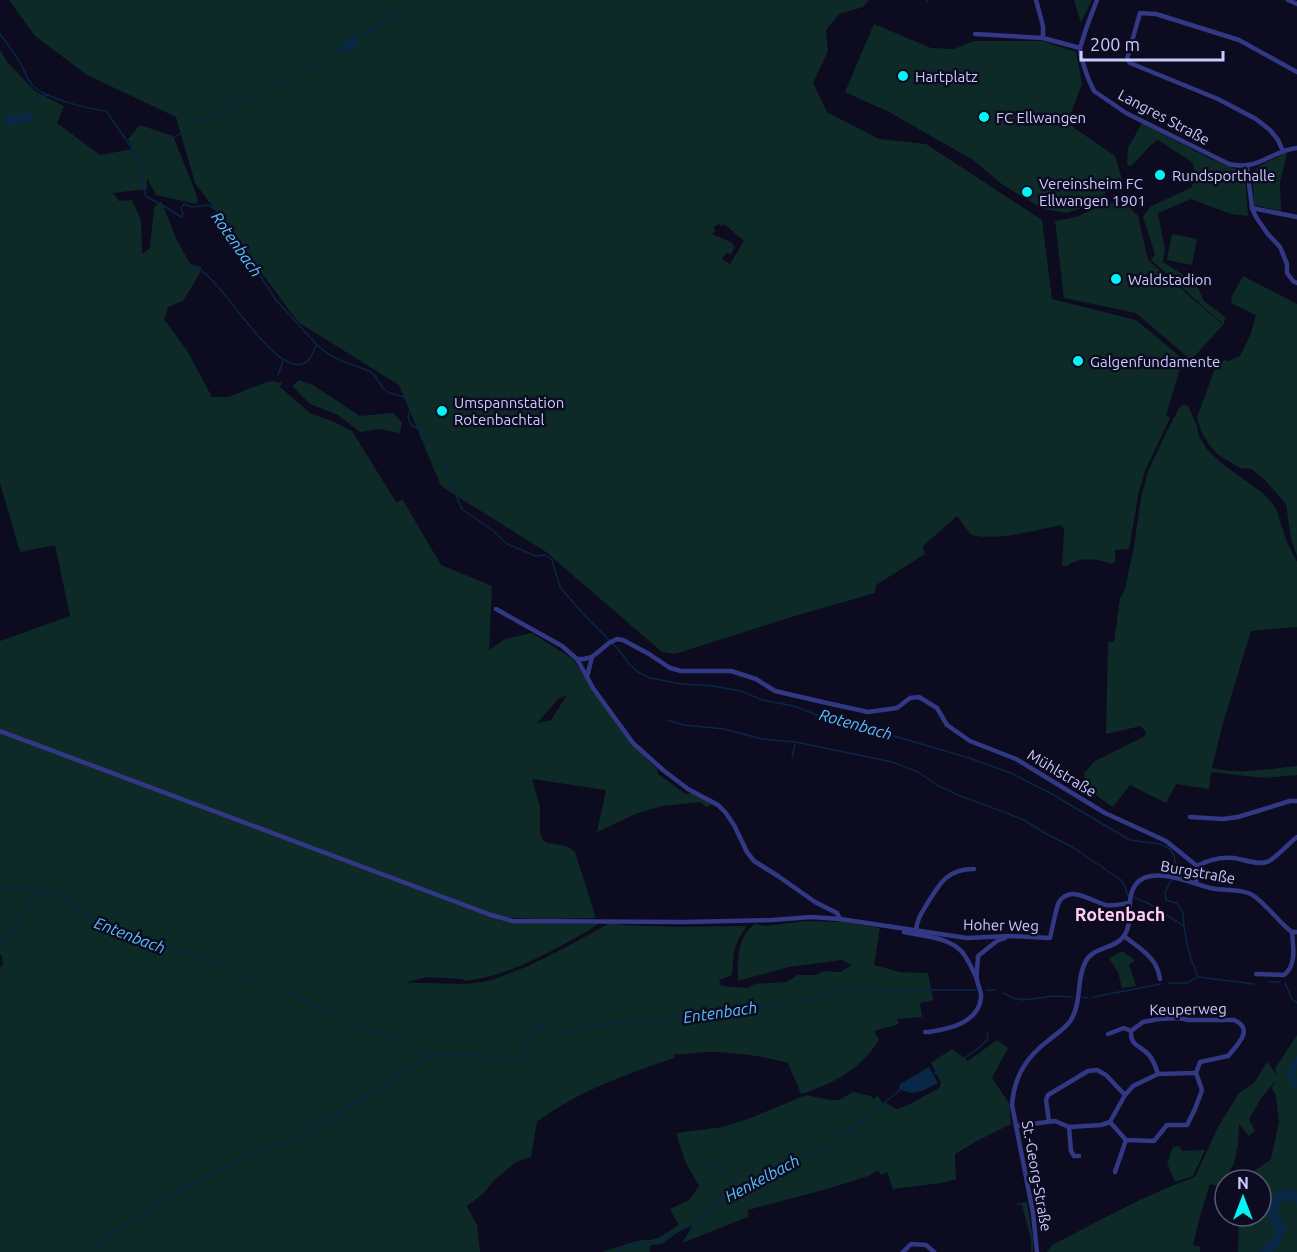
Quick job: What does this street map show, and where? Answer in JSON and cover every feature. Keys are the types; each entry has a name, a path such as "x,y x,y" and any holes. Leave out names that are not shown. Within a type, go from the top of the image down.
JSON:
{"street":[{"path":"1036,0 1043,26 1043,38"},
{"path":"975,34 1043,38 1080,48 1097,0"},
{"path":"1288,0 1297,4"},
{"path":"1283,151 1270,130 1257,120 1218,99 1130,63 1127,59 1140,13 1156,14 1239,40 1297,72"},
{"name":"Langres Straße","path":"1080,48 1081,57 1094,91 1126,113 1205,153 1229,164 1247,167"},
{"path":"1297,148 1283,151 1247,167 1252,208 1267,233 1280,247 1287,264 1287,273 1297,283"},
{"path":"1252,208 1297,217"},
{"path":"496,609 562,646 577,659 593,688 633,743 688,789 718,805 735,825 747,852 754,861 814,902 837,913 840,919"},
{"name":"Mühlstraße","path":"592,657 611,642 623,640 670,668 681,671 731,671 756,679 775,691 868,712 897,708 910,698 919,697 937,708 947,724 970,741 1016,759 1105,813 1166,841 1197,866"},
{"path":"577,659 592,657 587,677"},
{"name":"Hoher Weg","path":"0,731 491,915 513,921 684,922 811,917 840,919 968,938 1010,936 1050,938 1058,905 1064,897 1083,895 1108,905 1129,901"},
{"path":"1190,817 1223,819 1238,817 1290,801 1297,801"},
{"path":"1196,884 1197,866 1204,862 1236,858 1251,863 1266,862 1272,860 1297,837"},
{"path":"916,931 917,921 946,877 953,872 974,869"},
{"name":"Burgstraße","path":"1124,936 1129,922 1131,892 1145,877 1159,876 1184,879 1210,888 1245,892 1254,896 1275,918 1295,932"},
{"path":"900,929 902,932 952,944 962,952 968,962 981,993 975,1013 962,1024 925,1032"},
{"path":"1256,974 1284,975 1290,971 1295,932"},
{"path":"968,962 997,941 1010,936"},
{"path":"1124,936 1154,961 1160,979"},
{"name":"St.-Georg-Straße","path":"1038,1252 1033,1213 1012,1105 1014,1089 1021,1071 1038,1048 1072,1020 1086,961 1090,955 1111,946 1124,936"},
{"path":"977,980 978,956"},
{"name":"Keuperweg","path":"1131,1031 1143,1022 1159,1019 1240,1022 1244,1032 1242,1039 1228,1056 1200,1062 1196,1073"},
{"name":"Keuperweg","path":"1108,1034 1124,1028 1131,1031"},
{"name":"Keuperweg","path":"1131,1031 1132,1041 1148,1054 1158,1074"},
{"path":"1049,1121 1046,1100 1048,1095 1088,1071 1097,1070 1106,1075 1125,1095"},
{"path":"1016,1126 1049,1121 1069,1127 1101,1125 1110,1122 1125,1095 1133,1086 1158,1074 1196,1073 1202,1090 1187,1125 1167,1125 1154,1141 1126,1140 1110,1122"},
{"path":"1069,1127 1071,1151 1074,1156 1079,1156"},
{"path":"1115,1172 1126,1140"},
{"path":"903,1252 911,1244 926,1245 934,1252"}],"green space":[{"path":"9,0 869,0 863,7 839,14 826,30 828,51 813,83 827,112 879,139 926,144 1042,220 1052,299 1136,320 1183,359 1166,415 1170,418 1145,471 1139,491 1129,549 1115,550 1115,562 1112,564 1089,559 1062,566 1064,529 1060,525 1016,534 982,537 971,535 957,516 923,546 925,554 876,585 875,593 675,654 662,652 546,552 441,486 399,385 298,322 195,183 176,117 87,75 35,36","holes":["718,224 722,226 724,224 744,241 730,264 722,259 726,253 731,254 735,247 731,242 712,234 715,231 713,228"]},
{"path":"1074,0 1092,0 1081,23"},
{"name":"FC Ellwangen","path":"874,24 931,48 954,49 974,41 1042,41 1076,52 1082,84 1067,123 1115,156 1122,179 1091,205 1067,213 1043,209 1003,185 973,160 889,112 845,92"},
{"path":"0,50 8,63 35,91 64,106 57,123 100,155 133,149 128,139 140,125 173,136 198,199 196,204 156,195 147,178 147,189 113,193 119,201 132,200 141,220 142,254 150,248 154,207 161,201 190,264 201,267 199,275 183,301 168,307 164,319 188,352 212,397 228,397 273,381 282,383 280,387 310,413 352,431 396,502 403,500 441,565 492,586 489,650 505,639 532,633 573,659 632,744 657,769 658,774 684,793 692,792 712,804 706,807 701,802 662,806 638,813 597,832 606,790 532,779 540,807 542,839 547,843 567,846 575,852 596,918 535,919 499,916 499,920 598,924 541,956 491,976 464,981 463,979 427,977 404,983 463,984 488,981 534,963 610,923 679,927 747,926 735,949 732,975 719,980 721,986 747,988 755,984 786,982 798,975 815,975 824,971 840,972 852,965 842,960 789,967 738,981 738,957 741,943 755,924 764,926 807,921 838,921 880,928 874,965 900,972 928,973 933,1000 920,1003 922,1017 897,1019 899,1024 874,1031 879,1040 855,1067 835,1080 801,1094 788,1063 749,1055 704,1052 675,1054 674,1058 620,1078 569,1101 537,1122 531,1157 516,1162 467,1206 477,1225 480,1252 0,1252 0,967 3,965 0,954 0,641 70,616 55,545 20,552 0,483","holes":["567,695 551,720 537,723 559,698"]},
{"path":"1142,123 1211,159 1236,169 1245,176 1248,216 1231,214 1191,199 1158,213 1165,250 1163,262 1196,283 1204,301 1225,317 1224,325 1151,260 1155,254 1143,217 1150,207 1192,187 1195,172 1192,162 1158,140 1131,166 1127,165 1128,148"},
{"path":"1287,152 1280,183 1281,211 1254,205 1252,173 1259,166"},
{"name":"Waldstadion","path":"1122,200 1138,216 1148,260 1223,325 1191,360 1136,313 1064,298 1055,221 1076,217"},
{"path":"1172,234 1197,239 1192,265 1167,260"},
{"path":"1243,276 1297,304 1297,556 1291,538 1286,504 1264,479 1251,469 1240,468 1217,454 1201,431 1197,417 1215,369 1224,360 1228,361 1240,356 1251,333 1256,315 1231,303 1232,296"},
{"path":"299,380 313,385 360,416 393,413 402,423 400,433 379,429 360,432 338,415 310,404 292,386"},
{"path":"1184,404 1188,406 1199,436 1207,449 1221,463 1264,494 1276,508 1286,540 1297,562 1297,627 1251,631 1212,768 1244,771 1297,766 1297,775 1265,778 1211,772 1209,789 1176,784 1166,803 1130,785 1113,807 1097,796 1085,783 1084,773 1095,761 1143,737 1146,733 1141,726 1106,734 1108,642 1114,642 1120,599 1125,589 1148,471 1179,408"},
{"path":"1122,951 1135,960 1129,965 1136,986 1122,988 1118,972 1109,958"},
{"path":"1297,1035 1297,1252 1238,1252 1239,1228 1273,1228 1273,1168 1259,1168 1271,1159 1279,1122 1276,1097 1272,1088 1275,1081 1249,1119 1255,1131 1249,1136 1239,1124 1238,1144 1232,1168 1213,1168 1213,1185 1210,1184 1193,1245 1200,1247 1200,1252 1047,1252 1052,1245 1105,1218 1195,1177 1218,1127 1239,1093 1254,1083 1267,1062 1277,1075 1275,1069"},
{"path":"997,1040 1008,1048 992,1078 1009,1103 1011,1124 955,1154 956,1179 893,1189 887,1172 881,1175 878,1170 868,1176 827,1189 748,1210 748,1217 682,1243 693,1225 682,1229 662,1244 651,1245 650,1252 602,1252 633,1242 658,1238 679,1225 670,1209 689,1200 699,1186 686,1163 676,1133 722,1127 806,1095 839,1100 853,1092 871,1096 873,1099 878,1096 883,1104 875,1111 886,1103 897,1109 939,1088 941,1083 931,1063 952,1049 968,1061"},
{"path":"1179,1146 1182,1151 1205,1150 1193,1176 1175,1182 1167,1163 1173,1147"},
{"path":"1027,1202 1033,1252 1031,1252 1031,1239 1022,1205 1013,1204"}],"water":[{"path":"356,37 357,45 352,50 345,52 341,49 341,45 346,40"},
{"path":"30,113 32,121 27,123 7,124 4,120 4,117"},
{"path":"1297,1055 1297,1066 1294,1072 1297,1079 1296,1091 1288,1073"},
{"path":"929,1067 938,1083 914,1093 899,1088 900,1084"},
{"path":"1280,1189 1297,1192 1297,1205 1286,1199 1276,1211 1286,1226 1286,1231 1277,1248 1273,1252 1259,1252 1273,1238 1276,1230 1273,1225 1273,1198"}],"waterway":[{"path":"356,40 406,7 410,0"},
{"path":"838,9 841,5"},
{"name":"Rotenbach","path":"0,34 21,64 32,85 38,90 67,102 106,111 138,157 142,167 142,181 146,196 182,217 181,208 184,204 192,207 208,205 218,211 276,300 328,354 370,371 389,393 409,398 412,405 408,416 411,425 422,431 429,443"},
{"path":"336,53 342,49"},
{"path":"143,166 174,138 194,124 327,57"},
{"path":"229,71 230,87"},
{"path":"231,94 231,105"},
{"path":"32,100 48,95"},
{"path":"20,105 24,104"},
{"path":"168,292 189,269 196,267 220,289 277,355 290,363 302,364 309,359 316,346"},
{"path":"278,375 283,361"},
{"name":"Rotenbach","path":"433,449 438,453 462,509 495,532 507,544 536,556 545,555 552,560 560,587 638,672 650,678 682,684 741,691 762,700 794,706 822,717 969,758 1011,773 1130,840 1160,844 1170,849 1176,866 1173,876"},
{"path":"667,720 684,725 724,729 762,739 796,742 892,762 918,772 958,795 1022,819 1072,847 1121,880 1129,895"},
{"path":"792,758 795,744"},
{"name":"Rotenbach","path":"1171,880 1165,893 1166,900 1176,903 1183,913 1187,944 1198,977 1254,984"},
{"name":"Entenbach","path":"0,883 16,890 61,893 88,919 103,926 188,953 267,984"},
{"path":"0,945 10,940 21,914 38,892"},
{"path":"1133,897 1148,903 1184,926"},
{"name":"Entenbach","path":"1169,983 1187,983 1196,978"},
{"name":"Rotenbach","path":"1269,982 1280,982"},
{"name":"Rotenbach","path":"1285,983 1292,999 1297,1003"},
{"name":"Entenbach","path":"1093,997 1161,984"},
{"name":"Entenbach","path":"487,1056 516,1062 520,1059 533,1027 539,1024 555,1032 564,1033 613,1022 741,1011 818,999 826,993 840,989 865,988 888,992 976,990"},
{"name":"Entenbach","path":"986,990 996,990"},
{"name":"Entenbach","path":"284,991 431,1056 438,1054 478,1055"},
{"name":"Entenbach","path":"1004,993 1023,1000 1054,996 1073,997"},
{"name":"Entenbach","path":"1082,997 1088,998"},
{"name":"Henkelbach","path":"933,1074 976,1050 988,1039 987,1032"},
{"path":"90,1248 173,1194 236,1162 309,1132 431,1056"},
{"name":"Henkelbach","path":"617,1252 638,1244 657,1243 698,1223 713,1210 725,1194 790,1161 832,1145 901,1089"},
{"path":"704,1161 714,1166 738,1187"}],"place":[{"name":"Hartplatz","path":"903,76"},
{"name":"FC Ellwangen","path":"984,117"},
{"name":"Rundsporthalle","path":"1160,175"},
{"name":"Vereinsheim FC Ellwangen 1901","path":"1027,192"},
{"name":"Waldstadion","path":"1116,279"},
{"name":"Galgenfundamente","path":"1078,361"},
{"name":"Umspannstation Rotenbachtal","path":"442,411"}],"district":[{"name":"Rotenbach","path":"1120,914"}]}
